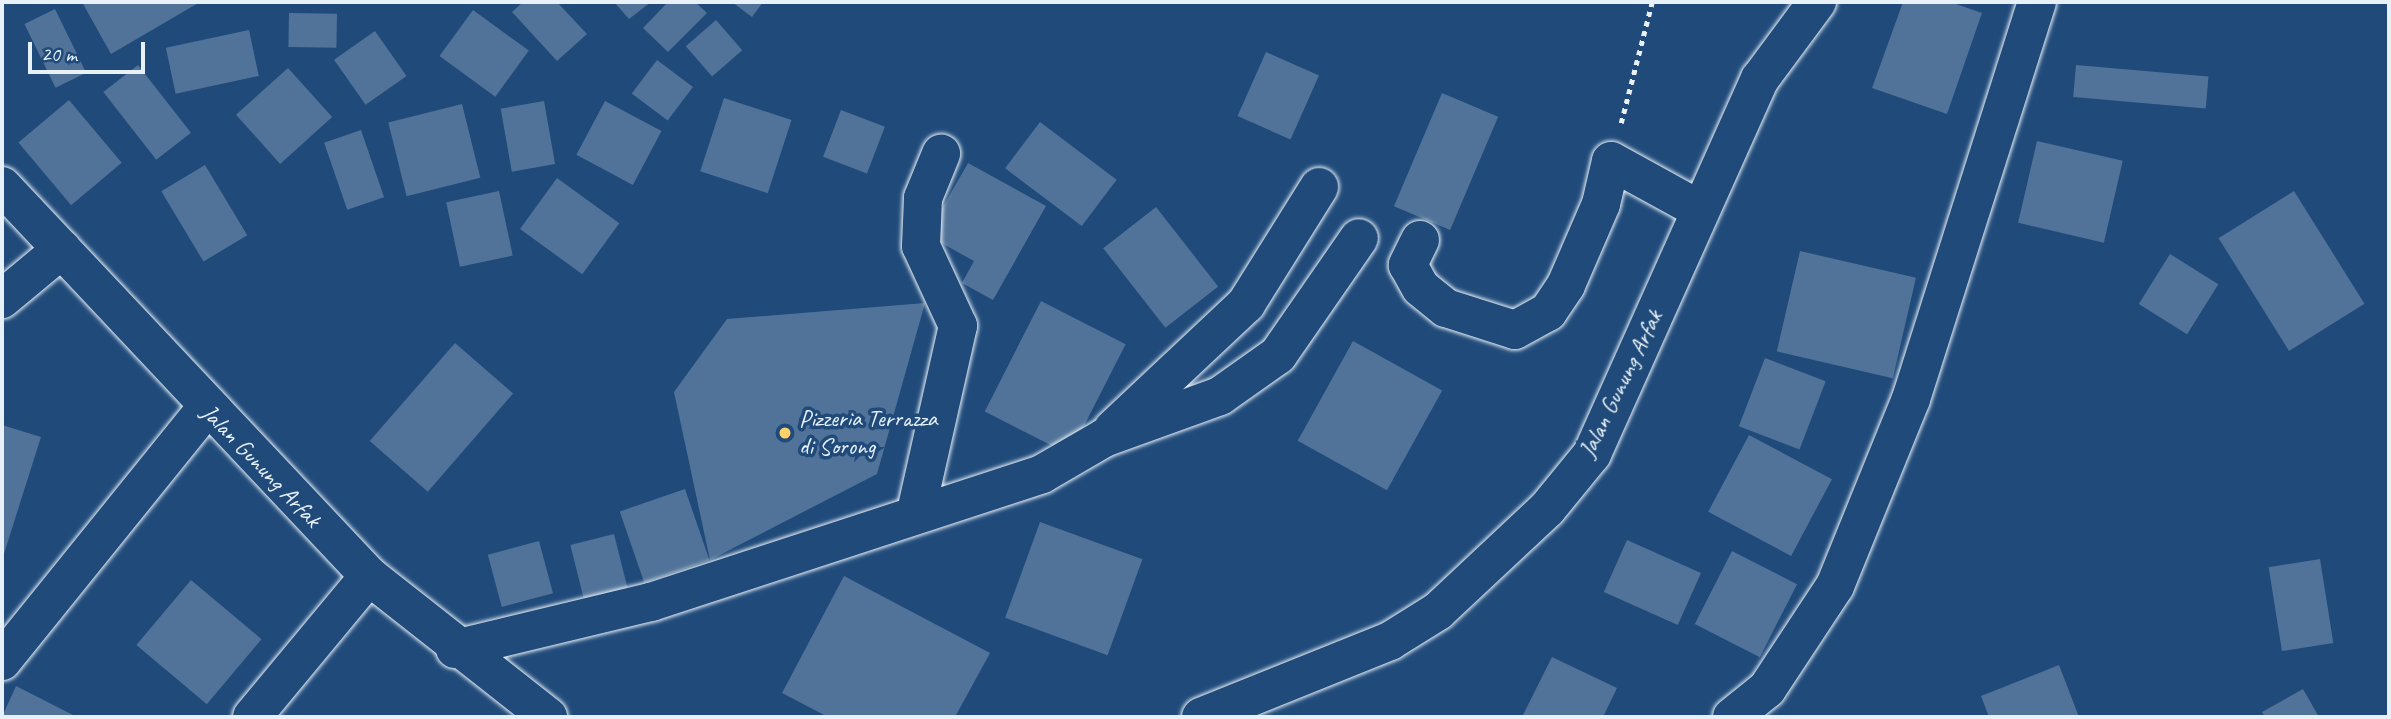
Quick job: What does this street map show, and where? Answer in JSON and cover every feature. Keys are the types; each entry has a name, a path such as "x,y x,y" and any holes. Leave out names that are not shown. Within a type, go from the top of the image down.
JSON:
{"street":[{"name":"Jalan Gunung Arfak","path":"1201,717 1390,641 1438,611 1548,509 1592,454 1760,79 1817,2"},
{"path":"1732,717 1767,689 1835,586 1911,399 2037,2"},
{"path":"916,512 958,326 921,246 923,198 941,154"},
{"path":"1420,240 1408,265 1421,288 1446,309 1515,330 1548,312 1566,285 1601,204 1611,161 1700,210"},
{"name":"Jalan Gunung Arfak","path":"2,186 205,409 369,576 455,649 548,717"},
{"path":"1104,438 1246,304 1319,187"},
{"path":"455,649 650,601 916,512 1042,474 1104,438 1220,396 1278,355 1359,238"},
{"path":"2,299 62,249"},
{"path":"2,661 205,409"},
{"path":"252,717 369,576"}],"path":[{"path":"1611,161 1652,2"}],"building":[{"path":"82,2 200,2 111,54"},
{"path":"523,2 557,2 587,34 557,61 512,12"},
{"path":"614,2 651,2 629,19"},
{"path":"668,2 695,2 707,13 668,52 643,28"},
{"path":"732,2 763,2 752,17"},
{"path":"1903,2 1950,2 1982,13 1947,114 1872,88"},
{"path":"55,9 86,73 56,88 24,24"},
{"path":"473,10 529,51 495,97 439,56"},
{"path":"289,13 337,14 336,48 288,47"},
{"path":"716,20 742,50 712,76 686,46"},
{"path":"249,30 259,76 176,94 166,48"},
{"path":"375,31 407,76 366,105 334,60"},
{"path":"1266,52 1319,76 1291,140 1238,116"},
{"path":"657,60 693,87 668,121 632,94"},
{"path":"138,65 191,133 156,160 103,92"},
{"path":"2076,65 2208,77 2206,108 2073,97"},
{"path":"288,68 332,117 280,164 236,115"},
{"path":"1442,93 1498,117 1450,230 1394,206"},
{"path":"724,98 792,120 768,193 700,171"},
{"path":"69,100 122,163 71,205 18,142"},
{"path":"544,101 555,164 512,172 501,109"},
{"path":"605,101 662,131 633,185 576,155"},
{"path":"462,104 480,178 407,196 388,122"},
{"path":"841,110 885,127 867,174 823,157"},
{"path":"1040,122 1117,180 1082,226 1005,168"},
{"path":"361,130 384,197 347,210 324,143"},
{"path":"2037,141 2123,161 2104,243 2018,223"},
{"path":"968,163 1046,206 993,300 962,283 974,261 927,235"},
{"path":"205,165 247,235 204,262 161,191"},
{"path":"557,178 619,223 582,274 520,229"},
{"path":"499,191 513,256 460,267 446,202"},
{"path":"2294,191 2364,304 2289,351 2219,238"},
{"path":"1156,207 1218,287 1165,328 1103,248"},
{"path":"1800,251 1916,278 1893,378 1777,351"},
{"path":"2170,254 2218,284 2187,334 2139,304"},
{"path":"1041,301 1126,344 1069,455 985,411"},
{"name":"Pizzeria Terrazza di Sorong","path":"925,303 877,474 710,560 674,392 727,319"},
{"path":"1353,341 1442,390 1387,490 1298,441"},
{"path":"455,343 513,394 428,492 370,441"},
{"path":"1765,358 1826,381 1800,449 1739,426"},
{"path":"2,425 41,437 2,560"},
{"path":"1749,435 1832,479 1791,556 1708,512"},
{"path":"685,489 709,560 644,582 620,511"},
{"path":"1040,522 1142,559 1108,655 1005,618"},
{"path":"614,534 628,588 584,599 570,545"},
{"path":"1627,540 1701,573 1678,625 1604,592"},
{"path":"539,541 553,593 502,607 488,555"},
{"path":"1732,551 1797,584 1760,657 1695,624"},
{"path":"2320,559 2333,643 2282,651 2269,567"},
{"path":"844,576 990,653 955,717 828,717 782,693"},
{"path":"191,580 261,639 207,704 136,645"},
{"path":"1552,657 1617,688 1603,717 1522,717"},
{"path":"2059,665 2079,717 1989,717 1981,696"},
{"path":"16,686 77,717 2,717"},
{"path":"2303,689 2319,717 2265,717 2262,712"}],"place":[{"name":"Pizzeria Terrazza di Sorong","path":"785,433"}]}
